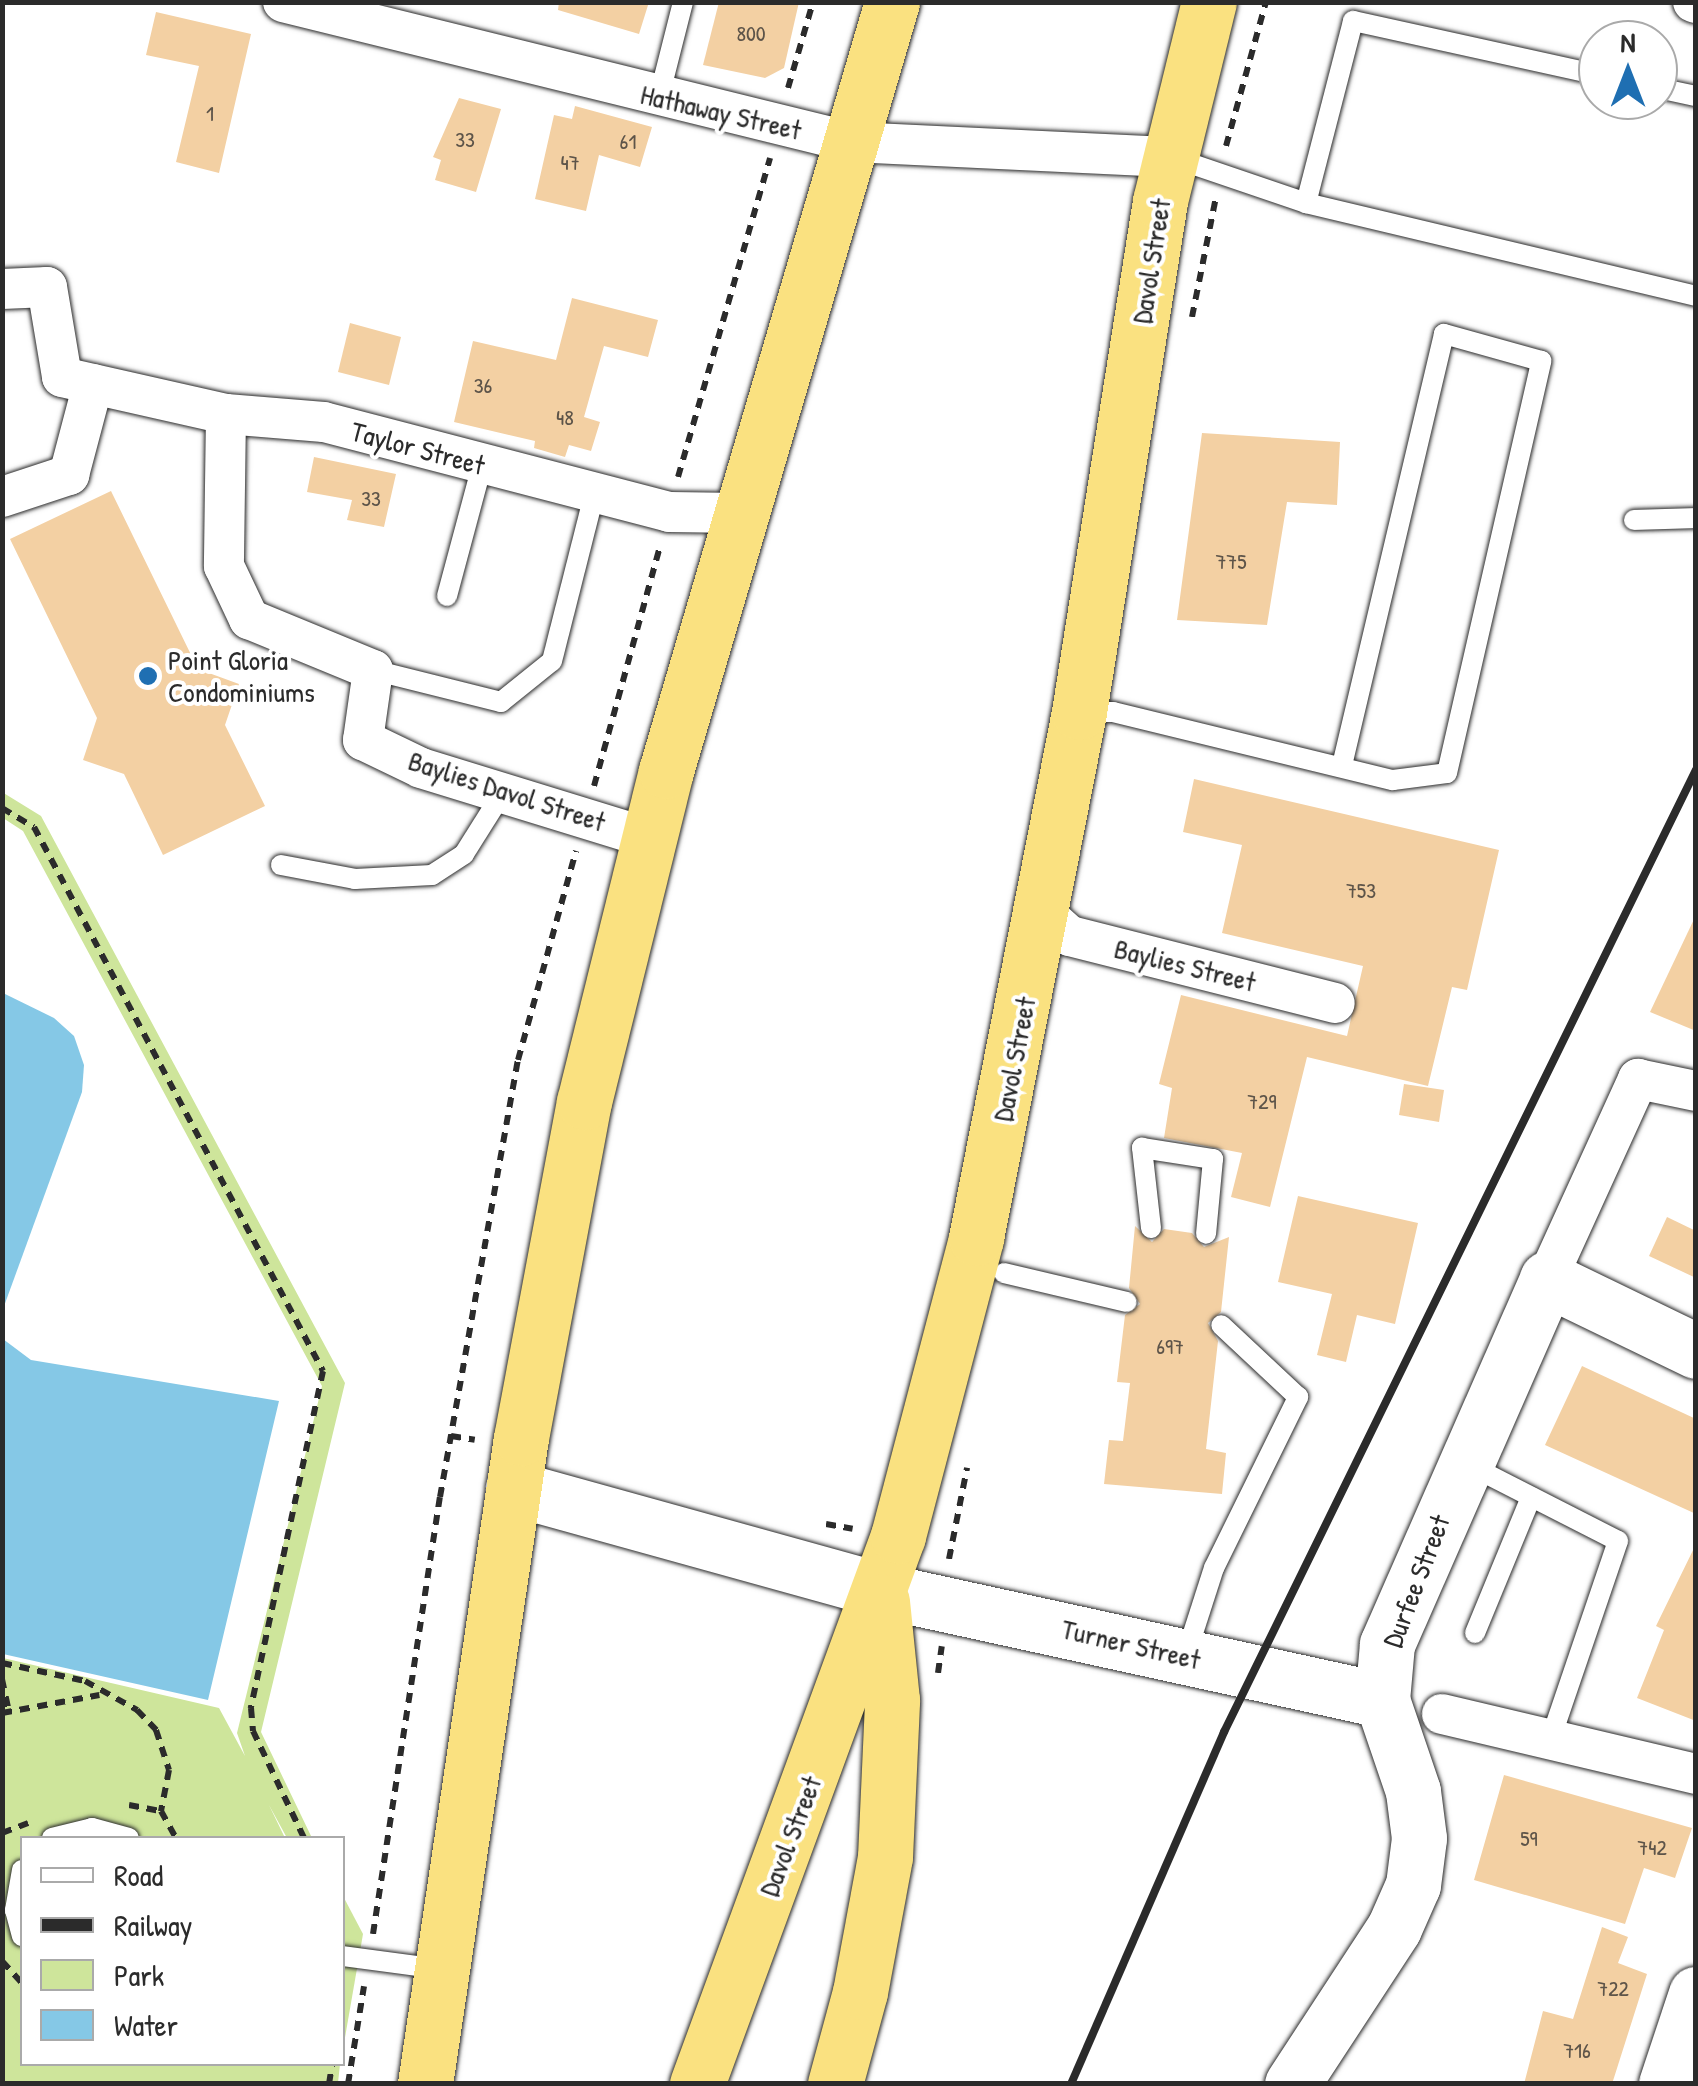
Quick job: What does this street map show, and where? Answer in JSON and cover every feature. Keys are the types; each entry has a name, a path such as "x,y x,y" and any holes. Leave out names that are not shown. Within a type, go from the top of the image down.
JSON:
{"highway":[{"path":"425,2084 513,1488 577,1135 648,838 892,2"},
{"name":"Davol Street","path":"698,2084 880,1590 976,1238 1044,912 1169,157 1208,2"},
{"path":"834,2084 860,1992 885,1857 892,1700 880,1590"}],"main road":[{"path":"1547,1279 1696,1352"},
{"name":"Durfee Street","path":"1292,2084 1394,1928 1413,1885 1419,1838 1413,1790 1382,1700 1388,1644 1462,1462 1547,1279"},
{"name":"Turner Street","path":"513,1488 880,1590 1382,1700"},
{"path":"1666,2084 1696,1994"}],"street":[{"name":"Hathaway Street","path":"282,2 852,142 1169,157"},
{"name":"Taylor Street","path":"2,290 47,287 62,377 226,414 324,422 594,496 669,512 742,513"},
{"path":"2,497 69,474 93,384"},
{"path":"226,414 224,566 250,619 373,670"},
{"name":"Baylies Davol Street","path":"373,670 363,740 421,768 586,815 648,838"},
{"name":"Baylies Street","path":"1044,912 1070,936 1336,1002"},
{"name":"Durfee Street","path":"1547,1279 1638,1079 1696,1092"},
{"path":"1442,1714 1696,1774"}],"lane":[{"path":"659,97 683,2"},
{"path":"1306,204 1353,21 1578,71"},
{"path":"1169,157 1306,204 1696,296"},
{"path":"1079,712 1114,712 1393,780 1447,773 1541,362 1444,334 1342,767"},
{"path":"448,596 482,465"},
{"path":"373,670 501,702 552,662 594,496"},
{"path":"1634,520 1696,518"},
{"path":"281,866 355,879 432,875 464,854 503,792"},
{"path":"1151,1228 1142,1148 1213,1159 1206,1234"},
{"path":"1004,1273 1127,1302"},
{"path":"1185,1658 1214,1568 1298,1397 1221,1325"},
{"path":"1462,1462 1618,1541 1550,1738"},
{"path":"1476,1633 1531,1497"},
{"path":"60,1836 92,1828 122,1836"},
{"path":"20,1881 15,1910 20,1929"},
{"path":"345,1956 442,1969"}],"path":[{"path":"786,95 813,2"},
{"path":"1230,128 1266,2"},
{"path":"678,478 772,152"},
{"path":"348,2084 440,1497 518,1060 662,537"},
{"path":"2,808 34,827 323,1371 251,1708 253,1731 303,1836"},
{"path":"2,1664 84,1681 100,1695 137,1710 156,1730 169,1770 162,1812 175,1836"},
{"path":"2,1680 6,1712 100,1695"},
{"path":"2,1960 20,1981"}],"green space":[{"path":"2,792 41,816 345,1383 261,1732 311,1836 286,1836 269,1805 284,1836 20,1836 20,2066 340,2066 338,2083 3,2083 3,1658 219,1708 245,1756 237,1733 322,1386 23,831 3,818"},
{"path":"345,1900 363,1934 345,2038"}],"water":[{"path":"3,993 54,1018 74,1036 84,1065 82,1092 3,1309"},
{"path":"3,1339 31,1360 279,1401 208,1700 3,1654"}],"building":[{"path":"559,2 649,2 639,34 558,10"},
{"path":"719,2 799,2 784,68 765,78 703,65"},
{"path":"156,12 251,34 219,173 176,162 199,66 146,55"},
{"path":"459,98 501,109 476,192 435,180 441,160 433,157"},
{"path":"575,106 652,127 640,167 599,155 586,211 535,199 554,115 572,119"},
{"path":"572,298 658,320 648,357 604,346 584,417 600,422 591,451 569,445 565,457 534,448 535,441 454,422 473,341 556,360"},
{"path":"350,323 401,337 389,385 338,372"},
{"path":"1202,433 1340,442 1337,505 1287,502 1267,625 1177,620"},
{"path":"314,457 396,474 384,527 347,520 352,500 307,492"},
{"name":"Point Gloria Condominiums","path":"111,491 198,669 239,684 225,725 265,806 163,855 124,774 83,760 97,718 10,539"},
{"path":"1194,779 1499,850 1467,990 1452,987 1428,1086 1307,1057 1270,1207 1231,1197 1242,1153 1164,1138 1172,1088 1159,1084 1181,995 1347,1036 1363,966 1222,933 1242,845 1183,832"},
{"path":"1696,915 1696,1031 1650,1012"},
{"path":"1404,1084 1444,1090 1439,1122 1399,1115"},
{"path":"1298,1196 1418,1223 1395,1324 1357,1315 1346,1362 1317,1355 1332,1294 1278,1282"},
{"path":"1667,1217 1696,1231 1696,1278 1649,1256"},
{"path":"1135,1226 1152,1242 1164,1229 1192,1233 1204,1247 1229,1237 1221,1312 1208,1323 1218,1341 1206,1449 1226,1453 1222,1494 1104,1484 1109,1440 1123,1441 1130,1383 1117,1382 1125,1315 1140,1304 1129,1288"},
{"path":"1582,1366 1696,1419 1696,1514 1545,1445"},
{"path":"1696,1544 1696,1721 1637,1698 1664,1630 1656,1626"},
{"path":"1504,1775 1692,1828 1675,1878 1644,1868 1625,1924 1474,1880"},
{"path":"1602,1927 1628,1937 1618,1963 1647,1974 1612,2084 1524,2084 1543,2011 1573,2019"}],"railway":[{"path":"1071,2084 1224,1732 1696,770"}],"place":[{"name":"Point Gloria Condominiums","path":"148,676"}]}
